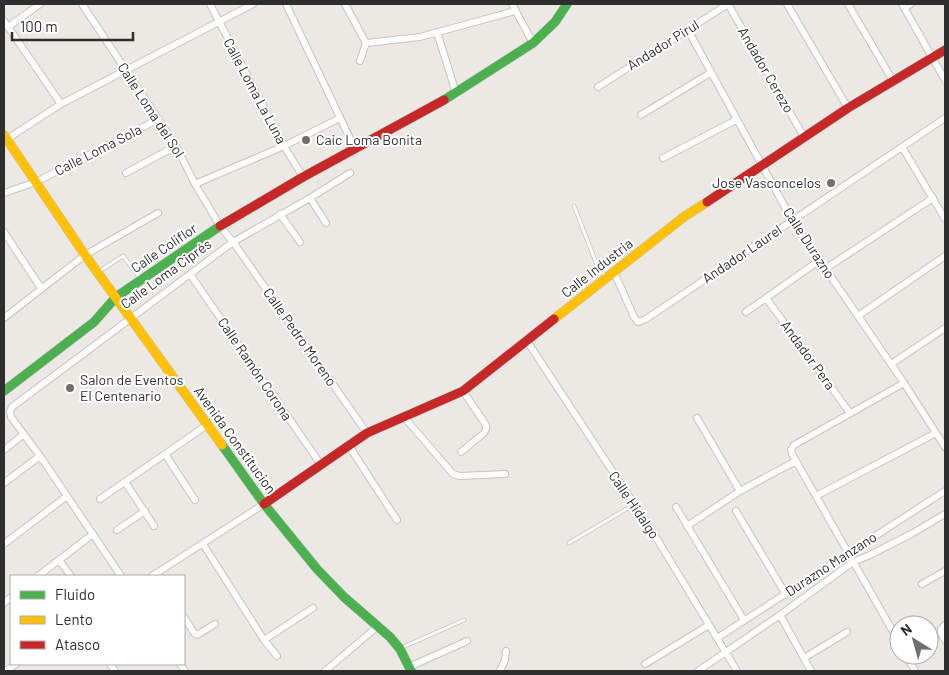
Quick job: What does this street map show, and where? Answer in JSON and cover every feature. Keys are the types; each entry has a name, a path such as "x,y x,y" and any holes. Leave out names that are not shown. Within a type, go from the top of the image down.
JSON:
{"street":[{"path":"40,4 6,24 61,104"},
{"name":"Calle Loma del Sol","path":"82,4 159,119 220,226 233,242"},
{"name":"Calle Loma La Luna","path":"210,4 284,146 303,177"},
{"path":"5,137 61,104 253,4"},
{"path":"286,4 355,149 456,93 533,42 555,22 567,4"},
{"path":"344,4 366,43 360,61"},
{"path":"512,4 533,42"},
{"name":"Andador Pirul","path":"598,87 728,4"},
{"name":"Andador Cerezo","path":"728,4 804,137"},
{"path":"787,4 848,108"},
{"path":"848,4 894,81"},
{"path":"911,4 903,6 945,80"},
{"path":"366,43 420,37 515,11"},
{"name":"Calle Durazno","path":"688,30 792,220 904,383 945,447"},
{"path":"437,32 456,93"},
{"name":"Calle Industria","path":"264,504 367,433 463,391 685,216 848,108 945,50"},
{"path":"641,115 710,73"},
{"path":"195,184 284,146 340,118"},
{"name":"Andador Laurel","path":"610,275 638,322 646,319 945,118"},
{"name":"Calle Loma Sola","path":"4,193 36,182 159,119"},
{"path":"663,158 736,120"},
{"name":"Avenida Constitucion","path":"5,137 129,318 264,504 317,568 344,597 378,626 400,649 410,669"},
{"path":"126,173 176,146"},
{"path":"902,147 945,219"},
{"name":"Calle Coliflor","path":"4,391 94,322 116,297 220,226 355,149"},
{"name":"Calle Loma Ciprés","path":"24,434 12,417 10,411 12,406 233,242 350,173"},
{"path":"310,198 326,223"},
{"path":"826,268 933,198"},
{"path":"4,318 85,255 158,213"},
{"path":"280,214 300,242"},
{"path":"4,232 41,288"},
{"name":"Calle Pedro Moreno","path":"233,242 367,433"},
{"path":"858,316 945,256"},
{"path":"746,312 820,260"},
{"name":"Calle Ramón Corona","path":"190,274 321,465"},
{"name":"Andador Pera","path":"766,298 850,413"},
{"path":"891,364 945,328"},
{"name":"Calle Hidalgo","path":"527,341 633,505 657,538 737,671"},
{"path":"889,625 791,450 794,445 904,383"},
{"path":"461,452 484,433 486,429 486,425 463,391"},
{"path":"404,417 453,474 460,476 505,474"},
{"path":"697,418 740,492"},
{"path":"100,499 207,425"},
{"path":"816,496 936,433"},
{"path":"4,450 24,434 120,575"},
{"path":"349,446 397,520"},
{"path":"165,454 195,500"},
{"path":"4,483 40,456"},
{"path":"687,526 740,492 796,461"},
{"path":"125,482 154,526"},
{"name":"Durazno Manzano","path":"717,638 945,491"},
{"path":"4,544 67,496"},
{"path":"156,575 264,504"},
{"path":"676,507 744,620"},
{"path":"736,511 785,593"},
{"path":"117,530 145,512"},
{"path":"698,671 853,562 913,534 945,514"},
{"path":"39,575 93,534"},
{"path":"203,544 264,640 277,656"},
{"path":"60,560 70,575"},
{"path":"922,584 945,571"},
{"path":"264,640 313,608"},
{"path":"780,615 811,671"},
{"path":"185,619 194,634 197,635 215,624"},
{"path":"645,664 709,625"},
{"path":"327,671 378,626"},
{"path":"943,627 941,633 945,640"},
{"path":"804,658 847,632"},
{"path":"410,669 466,641"},
{"path":"500,671 505,660 506,651"}],"lane":[{"path":"574,206 597,265 610,275"},
{"path":"98,272 123,256 141,280"},
{"path":"569,543 633,505"},
{"path":"400,649 464,620"}],"traffic: fast":[{"path":"444,100 533,43 555,22 567,4"},
{"path":"4,391 94,322 116,297 220,226"},
{"path":"222,445 264,504 317,569 344,597 390,637 400,649 411,671"}],"traffic: slow":[{"path":"4,135 85,255 222,445"},
{"path":"554,319 685,216 707,202"}],"traffic: jam":[{"path":"707,202 848,108 945,50"},
{"path":"220,226 303,177 444,100"},
{"path":"264,504 367,433 463,391 554,319"}],"place":[{"name":"Caic Loma Bonita","path":"306,140"},
{"name":"Jose Vasconcelos","path":"831,183"},
{"name":"Salon de Eventos El Centenario","path":"70,388"}]}
